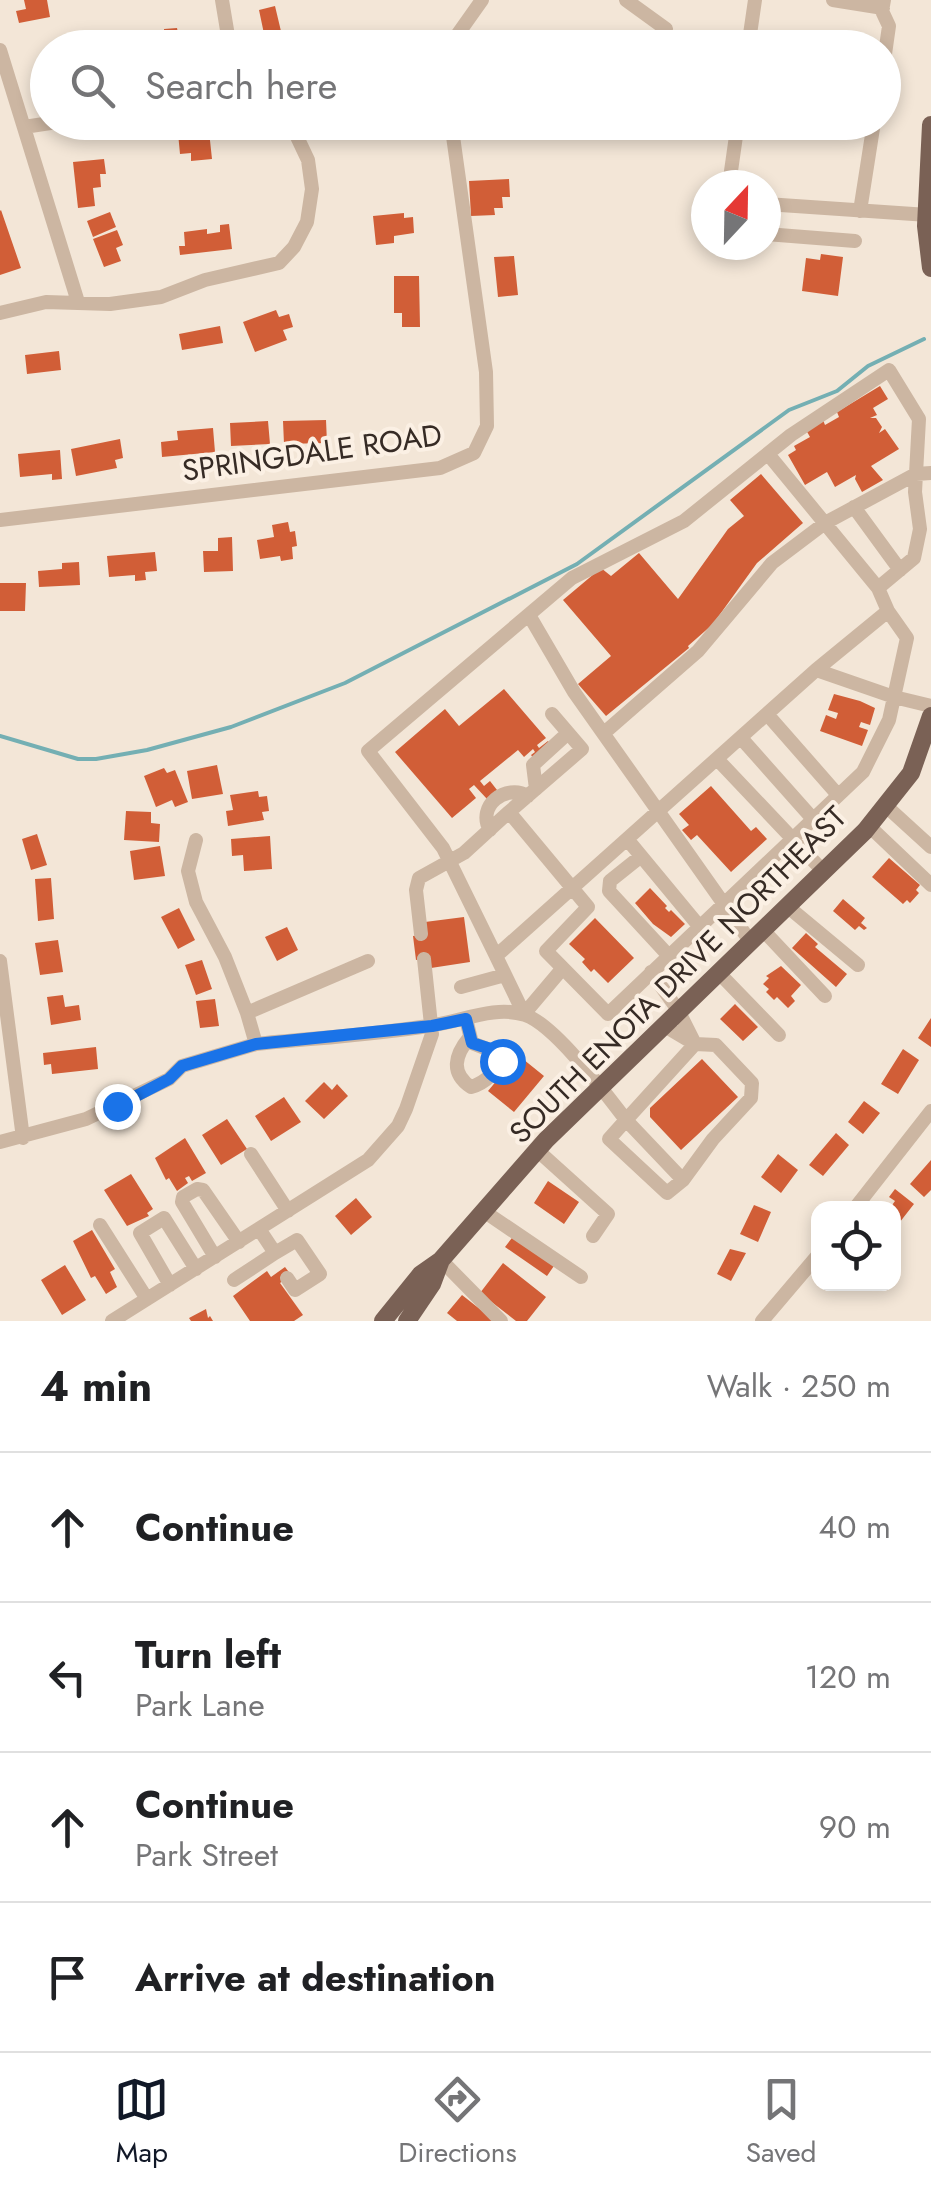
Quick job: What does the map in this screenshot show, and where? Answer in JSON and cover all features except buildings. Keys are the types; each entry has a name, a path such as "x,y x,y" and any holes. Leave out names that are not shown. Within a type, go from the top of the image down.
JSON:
{"main road":[{"path":"931,125 931,268"},
{"name":"SOUTH ENOTA DRIVE NORTHEAST","path":"441,1260 537,1150 600,1086 869,826 910,773 931,716"},
{"path":"384,1321 420,1274 441,1260"},
{"path":"407,1321 432,1284 441,1260"}],"street":[{"path":"222,0 227,30"},
{"path":"461,30 482,0"},
{"path":"626,0 666,29"},
{"path":"751,30 755,0"},
{"path":"833,0 884,4 888,30"},
{"path":"0,50 78,302"},
{"path":"24,127 30,126"},
{"path":"0,313 46,302 110,304 161,297 205,280 279,263 294,247 307,222 312,190 308,160 299,140"},
{"name":"SPRINGDALE ROAD","path":"0,520 440,468 474,453 487,426 486,372 454,140"},
{"path":"732,170 736,140"},
{"path":"860,210 871,140"},
{"path":"781,205 928,215"},
{"path":"781,235 856,241"},
{"path":"524,1014 443,848 368,751 572,578 684,521 768,454 889,370 919,420 923,474 914,558 878,588"},
{"path":"509,812 588,907 546,950 608,1014 863,772 889,720 907,638 878,588 768,454"},
{"path":"604,733 698,651 772,563 825,523 923,474"},
{"path":"854,507 900,570"},
{"path":"496,956 816,670 888,611"},
{"path":"529,615 574,692 724,902 825,996"},
{"path":"816,670 931,706"},
{"path":"421,934 418,878 449,862 490,830 582,749 552,714"},
{"path":"767,714 838,795"},
{"path":"741,738 813,818"},
{"path":"717,759 824,871"},
{"path":"490,830 485,821 486,811 498,798 507,791 532,792"},
{"path":"886,806 931,847"},
{"path":"869,826 931,886"},
{"path":"628,839 699,926"},
{"path":"196,840 188,871 196,902 225,957 256,1044"},
{"path":"640,857 610,881 609,892 668,955"},
{"path":"787,906 858,965"},
{"path":"112,1321 368,1160 398,1126 416,1087 432,1026 424,958"},
{"path":"248,1013 368,960"},
{"path":"0,961 23,1138"},
{"path":"524,1014 562,969"},
{"path":"651,972 678,1010 694,1044"},
{"path":"718,972 779,1035"},
{"path":"460,987 505,975"},
{"path":"0,1142 117,1106 169,1079 182,1066 256,1044 432,1026 503,1011 524,1014 540,1023 683,1180"},
{"path":"466,1019 469,1038"},
{"path":"663,1024 694,1044 716,1045 752,1083 753,1092 683,1180 667,1193 609,1140 694,1044"},
{"path":"860,1201 931,1111"},
{"path":"537,1150 608,1214 593,1236"},
{"path":"251,1154 288,1211"},
{"path":"215,1257 182,1202 183,1197 203,1190 239,1242"},
{"path":"485,1212 581,1277"},
{"path":"170,1285 140,1234 164,1218 196,1269"},
{"path":"100,1225 148,1299"},
{"path":"234,1280 274,1254 297,1240 320,1274 295,1290 284,1274 274,1254 259,1229"},
{"path":"441,1260 501,1321"},
{"path":"762,1321 811,1263"}],"waterway":[{"path":"0,736 78,759 96,759 147,750 231,727 345,683 577,564 789,410 837,391 868,366 924,339"}],"route":[{"path":"117,1106 169,1079 182,1066 256,1044 466,1019 472,1043 500,1052 502,1061"}]}
